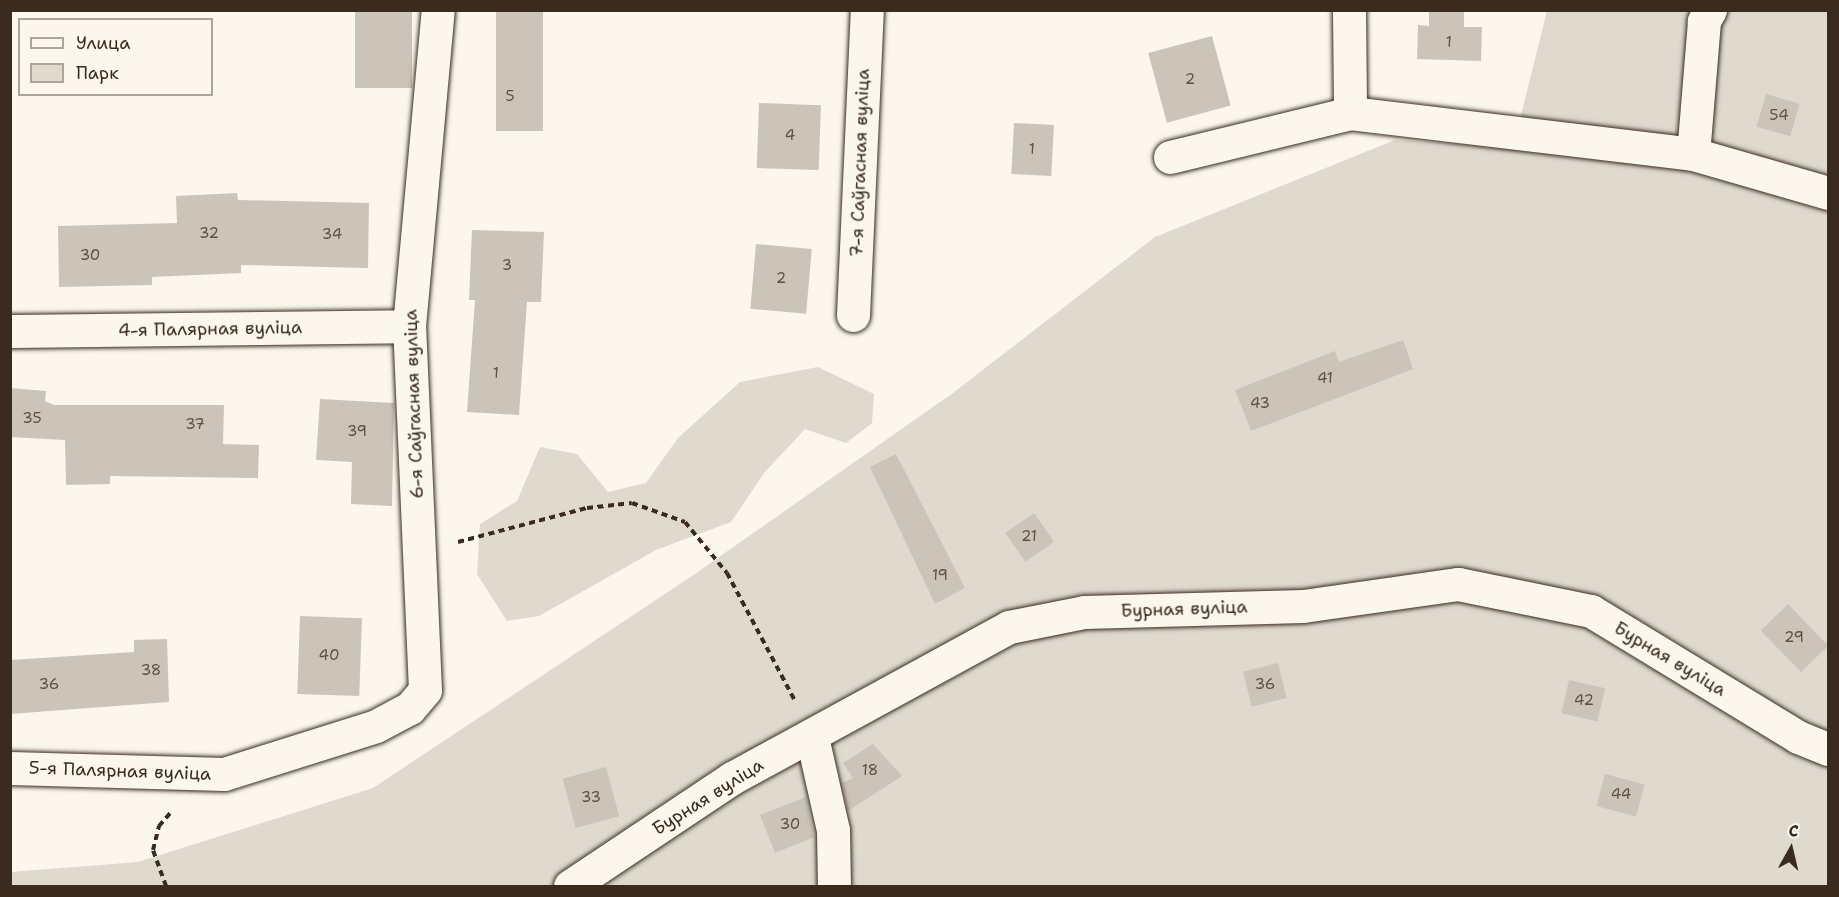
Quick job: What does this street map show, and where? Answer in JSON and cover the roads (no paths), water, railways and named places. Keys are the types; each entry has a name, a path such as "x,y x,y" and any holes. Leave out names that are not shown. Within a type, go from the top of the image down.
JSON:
{"street":[{"name":"6-я Саўгасная вуліца","path":"425,690 409,326 438,10"},
{"name":"7-я Саўгасная вуліца","path":"854,315 867,10"},
{"path":"1349,10 1350,113"},
{"path":"1693,154 1704,21 1710,10"},
{"path":"1170,157 1350,113 1693,154 1828,194"},
{"name":"4-я Палярная вуліца","path":"10,331 409,326"},
{"name":"Бурная вуліца","path":"570,886 732,778 812,737 1009,627 1084,612 1302,606 1458,584 1591,611 1798,737 1828,749"},
{"name":"5-я Палярная вуліца","path":"10,768 224,774 376,726 411,708 425,690"},
{"path":"812,737 833,830 834,886"}]}
